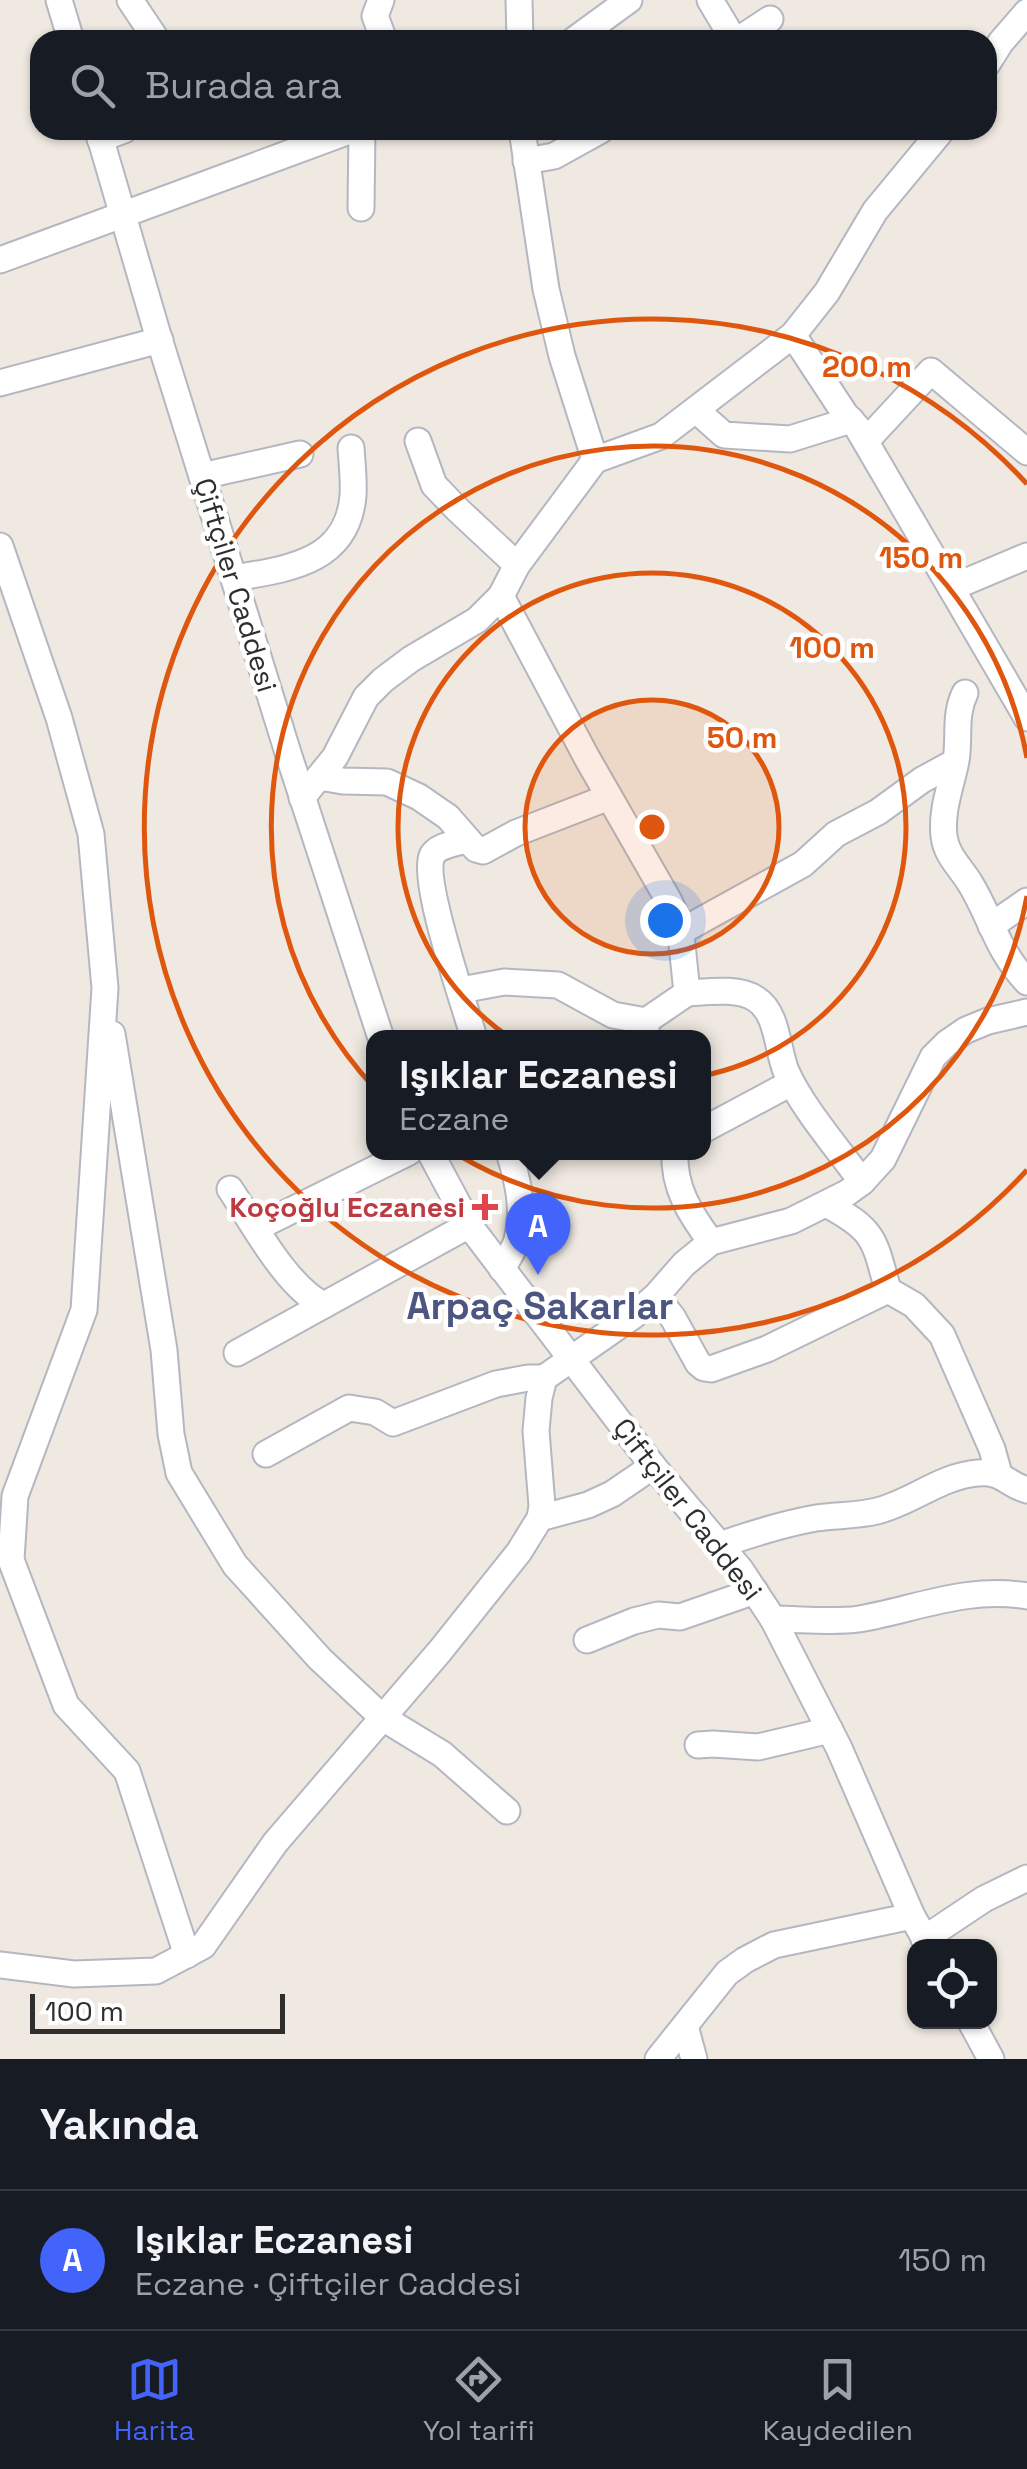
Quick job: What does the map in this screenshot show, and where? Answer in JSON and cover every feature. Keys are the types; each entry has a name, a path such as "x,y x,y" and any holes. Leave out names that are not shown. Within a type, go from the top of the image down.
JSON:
{"street":[{"path":"59,0 68,30"},
{"path":"130,0 151,30"},
{"path":"380,30 375,16 381,0"},
{"path":"519,0 520,30"},
{"path":"588,30 629,0"},
{"path":"710,0 730,30"},
{"path":"997,48 1027,12"},
{"path":"752,30 770,19"},
{"name":"Çiftçiler Caddesi","path":"109,140 123,216 160,340 378,1030"},
{"path":"0,260 325,140"},
{"path":"362,140 362,208"},
{"path":"523,140 546,289 562,356 595,460"},
{"path":"526,161 554,156 583,140"},
{"path":"302,798 335,756 366,697 411,658 477,620 500,596 517,565 595,460 662,436 794,334 827,292 876,211 934,140"},
{"path":"794,334 858,430 1027,718"},
{"path":"0,382 160,340"},
{"path":"696,410 724,436 790,439 858,430 931,371 1027,452"},
{"path":"418,441 434,484 456,510 517,565"},
{"path":"234,578 313,560 332,543 346,524 353,497 351,448"},
{"path":"202,476 300,454"},
{"path":"0,546 59,718 91,834 105,988 164,1350 179,1473 235,1565 320,1659 383,1718 442,1754 507,1811"},
{"path":"952,588 1027,556"},
{"path":"500,596 661,884 680,925 686,994"},
{"path":"965,693 959,706 956,762 944,812 944,840 1001,950 1027,982"},
{"path":"680,932 803,864 836,834 956,762"},
{"path":"320,776 387,782 420,796 482,851 609,797"},
{"path":"466,840 436,851 430,875 444,942 472,1030"},
{"path":"991,926 1027,901"},
{"path":"460,990 504,982 558,985 646,1029 686,994 728,990 757,999 771,1018 792,1083 862,1182"},
{"path":"105,988 84,1310 16,1496 11,1560 66,1705 127,1771 187,1955"},
{"path":"266,1454 350,1408 375,1412 393,1422 496,1384 544,1378 633,1316 711,1242 791,1222 862,1182 882,1159 933,1057 966,1030 1027,1012"},
{"path":"711,1126 792,1083"},
{"path":"256,1228 393,1160"},
{"name":"Çiftçiler Caddesi","path":"434,1160 469,1225 653,1466 740,1569 773,1619 830,1730 922,1934"},
{"path":"502,1269 517,1242 522,1206 511,1160"},
{"path":"675,1160 679,1187 690,1214 711,1242"},
{"path":"230,1189 284,1271 324,1306"},
{"path":"828,1204 866,1230 874,1242 888,1290 914,1304 942,1335 992,1448 999,1474"},
{"path":"237,1353 469,1225"},
{"path":"656,1296 698,1363 711,1369 768,1349 888,1290"},
{"path":"0,1965 74,1974 156,1971 203,1946 274,1844 479,1604 540,1518 536,1431 544,1378"},
{"path":"540,1518 612,1494 653,1466"},
{"path":"720,1545 762,1530 820,1517 881,1510 938,1482 964,1475 999,1474 1027,1490"},
{"path":"587,1640 634,1621 658,1615 680,1616 754,1590"},
{"path":"773,1619 854,1620 970,1594 1001,1592 1027,1596"},
{"path":"698,1746 758,1747 830,1730"},
{"path":"658,2059 727,1973 774,1945 922,1934 1027,1878"},
{"path":"685,2026 694,2059"},
{"path":"974,2029 991,2059"}],"place":[{"name":"Koçoğlu Eczanesi","path":"485,1207"},
{"name":"Işıklar Eczanesi","path":"538,1275"}],"district":[{"name":"Arpaç Sakarlar","path":"540,1306"}]}
